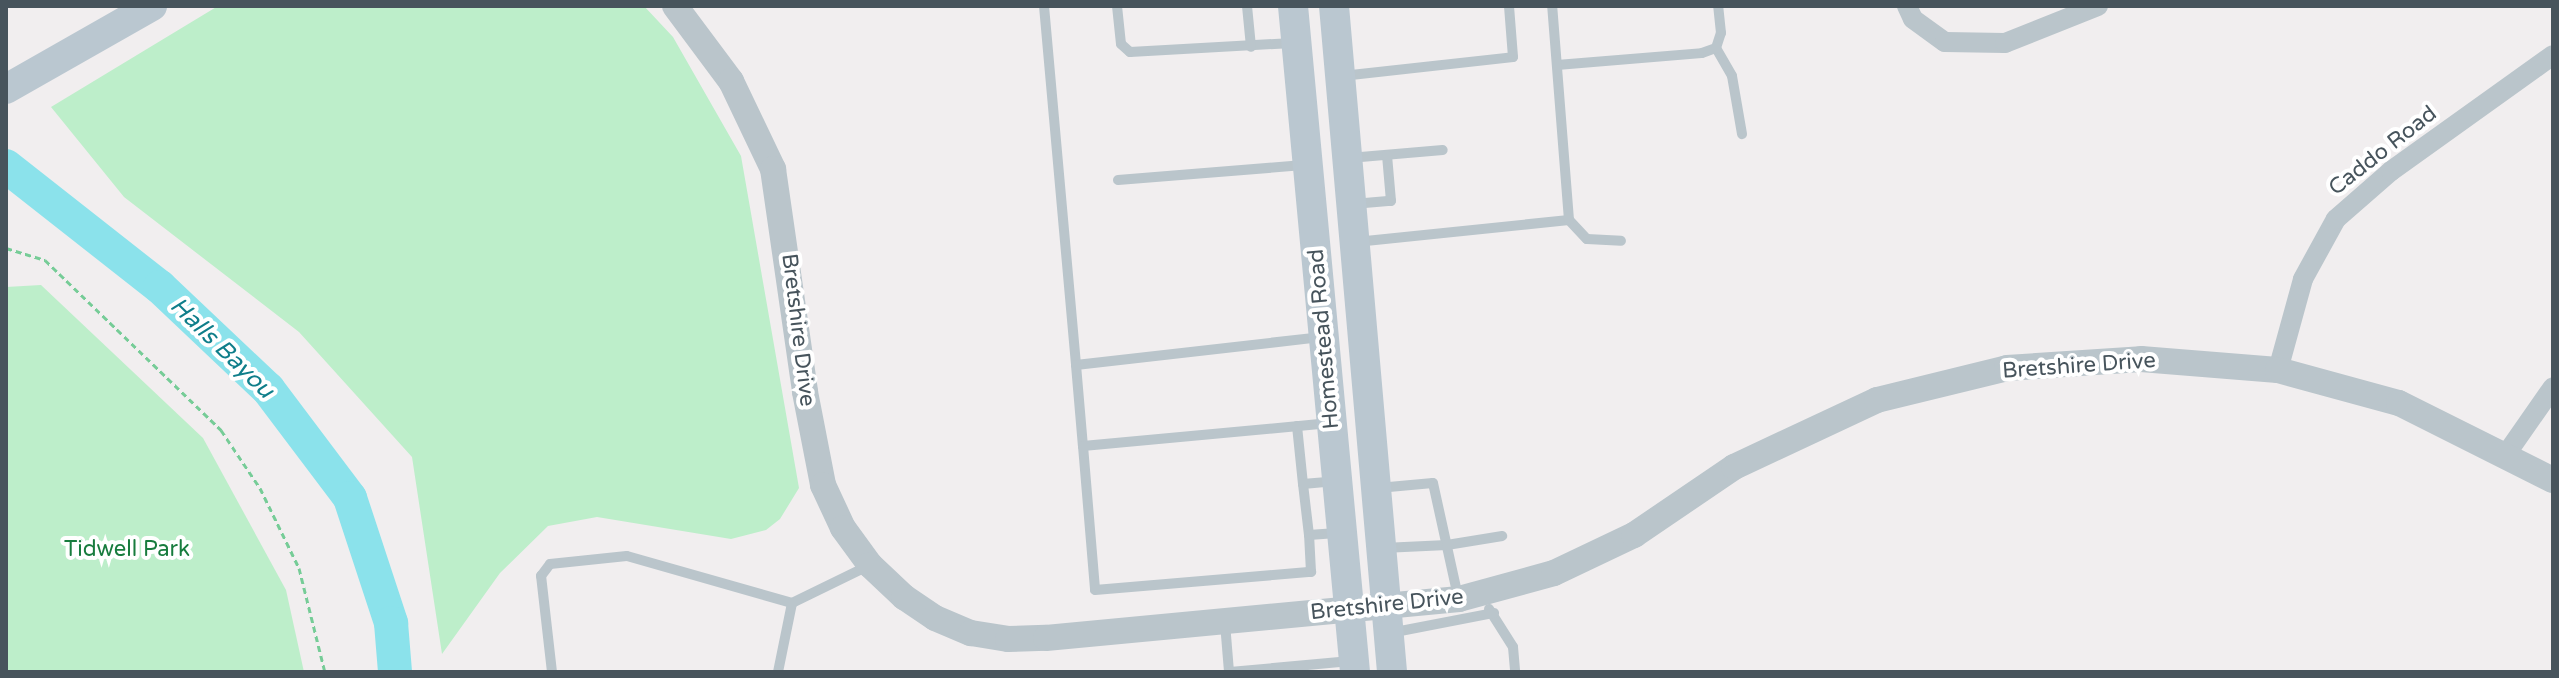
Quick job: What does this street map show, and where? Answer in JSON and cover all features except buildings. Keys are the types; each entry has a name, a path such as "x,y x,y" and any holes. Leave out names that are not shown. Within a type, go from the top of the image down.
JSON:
{"main road":[{"path":"6,89 152,6"},
{"name":"Homestead Road","path":"1293,6 1354,666"},
{"name":"Homestead Road","path":"1334,6 1392,672"},
{"path":"1324,334 1361,325"}],"street":[{"name":"Bretshire Drive","path":"675,6 731,81 773,169 823,485 843,528 870,565 935,618 971,633 1008,639 1350,609 1387,619 1554,573 1634,535 1734,467 1877,400 2007,368 2141,359 2278,370 2399,403 2507,453 2553,480"},
{"path":"1907,6 1913,19 1945,42 2005,43 2098,6"},
{"name":"Caddo Road","path":"2278,370 2303,279 2336,219 2391,171 2553,55"},
{"path":"2507,453 2553,387"}],"lane":[{"path":"1044,6 1095,590 1311,572 1297,426"},
{"path":"1117,6 1121,44 1130,52 1296,43"},
{"path":"1247,6 1251,47"},
{"path":"1340,77 1513,57 1509,6"},
{"path":"1552,6 1569,220 1587,239 1621,241"},
{"path":"1718,6 1721,33 1716,48 1732,76 1742,134"},
{"path":"1557,65 1716,48"},
{"path":"1347,158 1443,150"},
{"path":"1351,205 1391,201 1387,155"},
{"path":"1118,180 1308,164"},
{"path":"1354,242 1569,220"},
{"path":"1076,365 1324,334"},
{"path":"1083,446 1332,423"},
{"path":"1303,484 1338,481"},
{"path":"1376,488 1433,483 1447,545 1467,597 1494,613 1505,635 1515,672"},
{"path":"1309,535 1342,533"},
{"path":"1381,548 1447,545 1502,536"},
{"path":"552,672 541,576 550,564 627,556 792,603 870,565"},
{"path":"778,672 792,603"},
{"path":"1387,619 1494,613"},
{"path":"1225,621 1230,672 1354,666"}],"path":[{"path":"6,248 45,260 221,430 260,488 299,568 325,672"}],"green space":[{"path":"218,6 644,6 673,37 741,156 799,488 780,519 766,530 731,539 597,517 548,526 500,573 442,654 412,457 299,332 124,197 51,107"},
{"name":"Tidwell Park","path":"41,285 203,438 286,590 304,672 6,672 6,287"}],"waterway":[{"name":"Halls Bayou","path":"6,166 160,287 268,389 350,498 391,623 395,672"}]}
